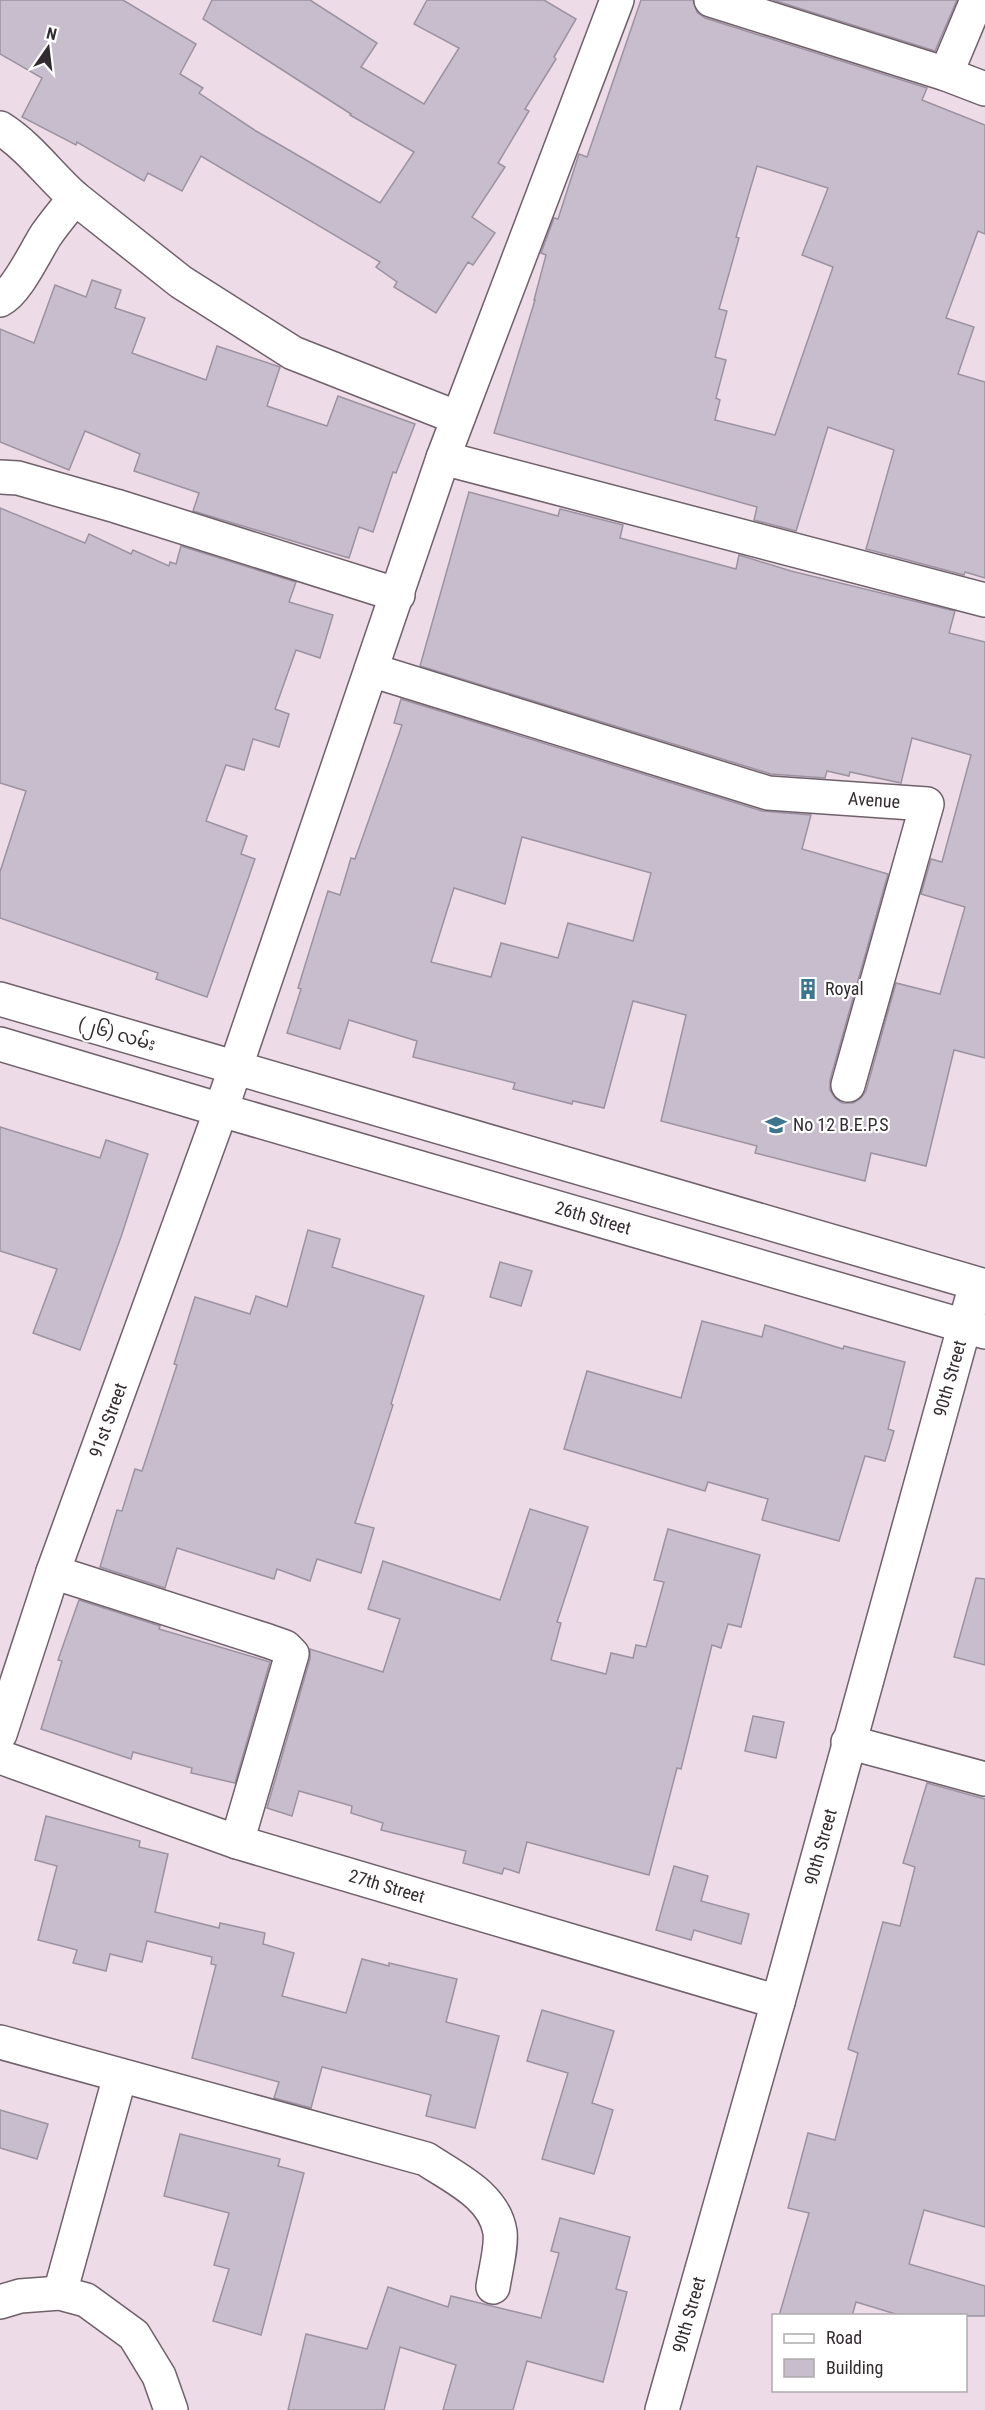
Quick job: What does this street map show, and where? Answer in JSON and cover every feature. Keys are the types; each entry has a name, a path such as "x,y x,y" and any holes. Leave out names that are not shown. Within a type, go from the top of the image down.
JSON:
{"street":[{"name":"91st Street","path":"0,1734 53,1572 235,1068 443,458 617,0"},
{"path":"711,0 946,74 985,89"},
{"path":"946,74 978,0"},
{"path":"0,128 31,152 75,198 181,282 294,353 458,418"},
{"path":"0,300 16,282 48,233 75,198"},
{"path":"443,458 985,600"},
{"path":"0,477 18,478 116,506 398,595"},
{"name":"Avenue","path":"371,670 768,793 927,804 848,1085"},
{"name":"(၂၆) လမ်း","path":"0,999 235,1068"},
{"path":"0,1044 220,1110"},
{"path":"235,1068 980,1285"},
{"name":"26th Street","path":"220,1110 975,1330"},
{"name":"90th Street","path":"662,2410 778,2002 848,1742 975,1330 980,1285"},
{"path":"53,1572 268,1641 285,1647 292,1654 237,1842"},
{"path":"848,1742 985,1779"},
{"name":"27th Street","path":"0,1757 237,1842 778,2002"},
{"path":"0,2042 426,2159 478,2194 492,2210 500,2233 493,2288"},
{"path":"60,2293 120,2076"},
{"path":"0,2302 20,2296 60,2293 86,2300 134,2335 159,2376 171,2410"}],"building":[{"path":"0,0 123,0 196,44 180,74 203,88 199,93 256,131 380,203 414,152 350,115 203,19 212,0 310,0 377,43 361,67 424,104 459,48 414,24 427,0 544,0 576,19 554,57 556,59 525,109 529,111 498,163 505,167 472,217 495,233 473,265 468,262 436,313 394,287 397,282 376,267 380,262 201,156 182,191 148,173 144,181 77,142 76,145 22,117 42,78 0,54"},
{"path":"641,0 693,0 697,12 705,18 927,88 922,100 985,125 985,234 978,231 946,318 974,327 958,374 985,382 985,578 965,572 964,575 866,549 894,450 828,427 796,531 754,520 757,507 494,433 535,300 546,255 541,253 554,218 558,219 579,154 587,157","holes":["757,166 828,188 802,255 833,267 775,435 715,420 720,400 716,398 726,360 715,357 727,311 719,309 739,238 736,237"]},
{"path":"773,0 957,0 935,51"},
{"path":"92,280 121,290 115,308 145,318 132,353 206,380 217,346 280,367 267,406 327,426 338,396 415,424 396,473 393,472 373,532 359,527 349,558 193,511 199,493 134,471 140,454 85,431 69,470 0,442 0,329 34,343 55,285 86,297"},
{"path":"469,492 558,516 560,509 623,525 620,538 736,569 739,555 791,571 955,611 949,633 985,642 985,1058 954,1050 926,1166 871,1153 865,1181 755,1153 757,1146 661,1121 686,1015 633,1001 604,1108 573,1101 572,1104 513,1089 515,1083 413,1057 417,1041 349,1020 340,1049 287,1033 301,989 298,988 328,891 340,895 351,858 355,859 402,725 394,723 401,699 762,811 811,815 802,849 888,874 830,1080 830,1090 842,1103 853,1103 866,1091 896,983 940,994 965,907 921,894 931,859 942,862 971,755 912,738 901,783 850,772 849,776 827,771 825,778 771,774 420,666","holes":["522,837 651,873 633,941 568,923 558,958 501,943 491,977 431,962 454,888 505,904"]},
{"path":"0,508 85,543 89,534 131,554 133,550 169,566 170,562 176,564 181,546 296,582 289,602 333,615 320,658 296,650 275,709 289,714 279,747 253,739 244,770 226,765 206,821 247,836 241,854 255,859 207,997 156,979 158,973 0,918 0,872 26,791 0,783"},
{"path":"0,1127 100,1158 106,1140 148,1154 80,1350 33,1333 57,1269 0,1251"},
{"path":"308,1230 340,1239 332,1267 424,1296 391,1404 393,1405 355,1523 374,1528 361,1573 317,1559 310,1581 277,1569 274,1579 177,1548 165,1588 100,1567 117,1510 122,1511 135,1469 142,1471 177,1365 174,1364 195,1297 250,1314 256,1296 287,1307"},
{"path":"500,1262 532,1271 521,1306 490,1297"},
{"path":"702,1321 762,1337 765,1325 843,1349 844,1346 905,1362 888,1429 894,1431 885,1461 865,1456 839,1541 762,1520 768,1499 708,1482 705,1491 564,1449 587,1371 681,1398"},
{"path":"530,1509 588,1527 557,1622 561,1623 551,1660 606,1674 611,1653 633,1658 636,1645 646,1647 664,1582 654,1580 668,1529 760,1555 741,1627 728,1624 721,1648 712,1645 681,1769 677,1768 649,1875 527,1842 519,1873 504,1868 502,1874 463,1863 466,1851 381,1830 383,1823 351,1813 352,1806 299,1791 292,1816 267,1808 310,1659 310,1649 383,1672 400,1619 368,1609 383,1561 500,1600"},
{"path":"976,1578 985,1579 985,1665 954,1657"},
{"path":"79,1600 160,1626 159,1629 270,1662 235,1783 191,1773 192,1768 133,1752 131,1759 41,1729 62,1661 58,1660"},
{"path":"753,1716 784,1722 776,1758 745,1751"},
{"path":"927,1783 985,1799 985,2227 924,2210 909,2264 985,2286 985,2316 895,2314 856,2302 853,2314 780,2314 809,2213 788,2208 808,2133 835,2140 858,2053 848,2049 883,1922 900,1926 915,1867 903,1863"},
{"path":"46,1816 140,1841 139,1847 168,1854 155,1912 219,1928 220,1923 265,1933 263,1944 294,1953 282,1996 346,2013 362,1959 457,1979 446,2022 499,2036 475,2128 426,2116 431,2095 322,2067 311,2108 274,2098 279,2082 192,2058 216,1965 211,1964 212,1957 147,1941 142,1962 110,1954 106,1971 73,1963 77,1950 38,1940 57,1866 35,1860"},
{"path":"674,1866 708,1876 701,1901 749,1914 741,1944 694,1930 691,1940 656,1930"},
{"path":"542,2010 614,2031 592,2103 613,2110 594,2174 542,2159 568,2073 527,2061"},
{"path":"0,2110 48,2124 37,2159 0,2148"},
{"path":"180,2134 280,2159 278,2166 304,2173 261,2335 213,2321 229,2269 214,2265 229,2213 164,2196"},
{"path":"560,2218 630,2237 616,2289 627,2292 603,2382 527,2361 513,2410 443,2410 456,2365 400,2347 384,2410 288,2410 306,2334 367,2349 388,2287 448,2307 451,2296 541,2318 559,2253 551,2251"}],"place":[{"name":"Royal","path":"808,989"},
{"name":"No 12 B.E.P.S","path":"776,1125"}]}
